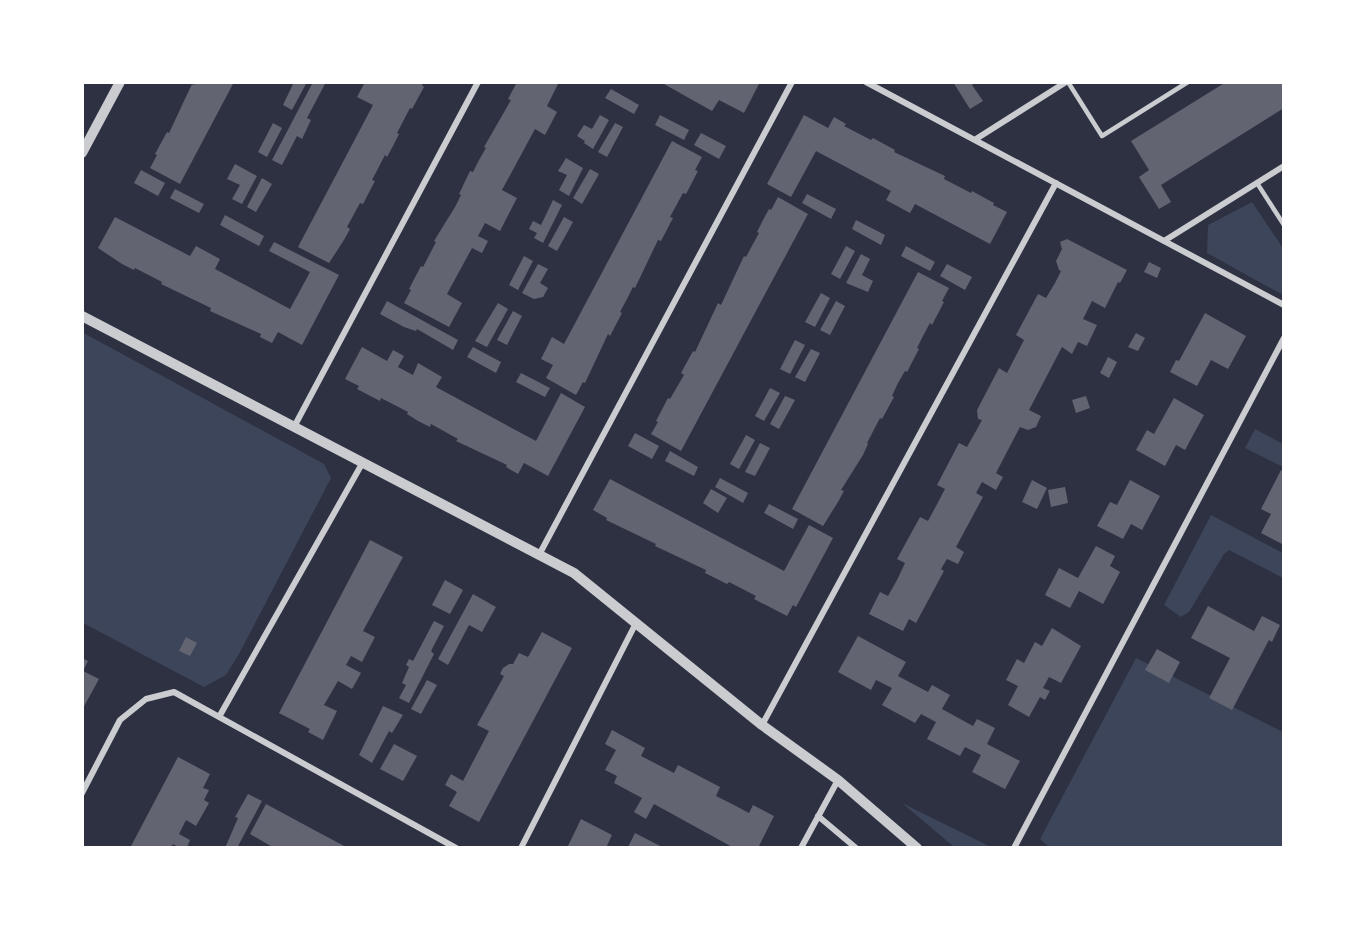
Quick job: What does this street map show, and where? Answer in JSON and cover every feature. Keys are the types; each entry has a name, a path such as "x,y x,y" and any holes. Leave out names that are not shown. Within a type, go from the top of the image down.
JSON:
{"street":[{"path":"82,153 120,82"},
{"path":"294,427 478,82"},
{"path":"539,555 792,82"},
{"path":"866,82 1284,305"},
{"path":"975,139 1067,82"},
{"path":"1164,241 1284,166"},
{"path":"762,725 1056,183"},
{"path":"82,316 574,573 762,725 838,780 917,848"},
{"path":"1014,848 1284,338"},
{"path":"219,717 363,462"},
{"path":"521,848 636,623"},
{"path":"82,793 120,720 146,699 174,692 456,848"},
{"path":"801,848 838,780"},
{"path":"818,816 856,848"}],"lane":[{"path":"1067,82 1102,136 1188,82"},
{"path":"1257,183 1284,225"}],"shaded area":[{"path":"1252,202 1283,248 1283,295 1207,253 1208,225"},
{"path":"82,332 324,464 331,478 239,654 226,675 204,687 83,623"},
{"path":"1255,429 1283,444 1283,467 1245,448"},
{"path":"1211,515 1283,553 1283,578 1229,550 1224,554 1189,612 1181,617 1164,605"},
{"path":"1136,658 1283,732 1283,847 1050,848 1040,839"},
{"path":"902,803 991,847 954,847"}],"building":[{"path":"196,82 234,82 180,184 150,168 192,84"},
{"path":"294,82 307,82 292,110 283,105"},
{"path":"313,82 326,82 307,118 311,120 302,139 297,136 282,165 272,160"},
{"path":"365,82 423,82 424,87 412,109 410,108 393,146 387,157 385,155 372,180 375,181 363,204 360,203 347,227 350,229 329,263 298,247 373,105 357,97"},
{"path":"517,82 559,82 547,106 557,112 545,135 535,129 502,190 517,198 500,231 485,223 478,236 488,241 482,253 472,248 447,294 462,303 449,327 404,303 421,266 423,267 436,242 434,241 461,195 459,194 470,171 473,172 486,148 484,147 511,100 508,99"},
{"path":"664,82 760,82 744,113 719,100 712,111"},
{"path":"953,82 975,82 972,85 983,101 970,109"},
{"path":"1226,82 1284,82 1284,108 1161,185 1171,202 1159,209 1139,177 1149,170 1131,141"},
{"path":"611,89 639,105 634,114 605,98"},
{"path":"600,115 609,120 593,149 577,136 584,125 592,129"},
{"path":"660,115 689,130 684,140 655,125"},
{"path":"804,115 828,128 834,117 846,124 844,126 871,140 873,138 895,150 894,152 945,176 944,179 971,193 972,191 1007,212 990,244 915,204 910,213 886,200 891,191 816,151 791,197 767,184"},
{"path":"273,123 282,128 267,157 258,152"},
{"path":"615,123 623,127 607,157 598,152"},
{"path":"701,133 726,146 719,159 694,145"},
{"path":"672,141 702,157 695,170 698,171 686,194 683,193 670,217 673,218 661,241 658,240 610,336 608,334 585,383 583,382 576,395 546,378 553,365 541,359 552,337 564,344"},
{"path":"566,158 583,168 569,196 559,190 567,175 558,171"},
{"path":"235,164 257,176 242,204 232,199 240,185 227,179"},
{"path":"590,169 599,174 582,204 573,198"},
{"path":"141,170 165,183 158,196 134,183"},
{"path":"262,178 272,184 256,212 247,207"},
{"path":"175,189 204,204 199,213 170,198"},
{"path":"807,194 836,209 831,219 802,203"},
{"path":"778,197 808,214 681,451 651,434 668,398 670,399 684,375 681,373 693,351 695,352 718,303 721,305 744,256 746,257 759,233 757,232 763,220"},
{"path":"553,200 562,205 543,243 534,238 537,233 529,229 533,221 541,225"},
{"path":"225,215 264,236 259,246 220,225"},
{"path":"115,217 190,256 196,246 220,259 215,269 290,309 310,272 269,251 274,242 339,275 302,345 278,332 272,343 260,337 261,334 210,311 211,308 161,284 162,282 135,268 134,270 122,264 98,248"},
{"path":"564,217 573,222 557,251 548,246"},
{"path":"856,220 885,235 881,245 852,229"},
{"path":"1067,239 1127,270 1105,308 1092,301 1083,319 1097,325 1087,346 1078,342 1072,354 1062,347 1029,410 1041,416 1036,427 1028,430 1020,427 996,473 1003,477 996,490 982,482 976,493 983,497 956,547 964,552 958,564 947,559 941,569 944,571 916,623 909,619 903,631 869,614 880,592 888,596 905,563 897,559 920,517 928,521 945,489 937,485 959,443 967,447 982,420 978,419 977,410 999,368 1007,373 1024,340 1016,335 1038,294 1046,298 1055,283 1061,271 1056,261 1062,249 1060,242"},
{"path":"846,246 855,251 840,279 831,274"},
{"path":"906,246 935,262 930,271 901,256"},
{"path":"861,254 870,259 862,275 873,281 868,292 846,283"},
{"path":"524,256 533,261 518,290 509,285"},
{"path":"1149,262 1161,268 1157,278 1144,272"},
{"path":"538,264 548,269 540,283 548,288 543,297 534,299 522,293"},
{"path":"947,264 972,277 965,290 940,276"},
{"path":"918,272 949,288 942,301 944,302 932,325 930,323 907,372 905,371 898,383 892,396 894,397 882,419 880,418 863,455 841,490 844,491 823,526 792,509"},
{"path":"821,293 830,298 815,327 805,322"},
{"path":"387,301 458,340 453,350 417,329 416,331 404,327 380,314"},
{"path":"836,301 845,306 830,335 820,330"},
{"path":"498,303 508,309 487,347 475,341"},
{"path":"513,311 522,316 507,345 497,340"},
{"path":"1205,313 1246,336 1228,369 1211,360 1197,386 1170,372 1176,360 1179,361"},
{"path":"1136,333 1145,338 1138,351 1128,347"},
{"path":"795,340 805,345 790,374 780,369"},
{"path":"362,347 387,361 393,350 404,356 398,367 413,375 418,363 442,377 436,387 536,441 561,393 585,407 548,476 524,463 518,474 506,467 507,465 456,441 458,439 431,424 430,427 407,414 408,412 357,389 359,386 345,379"},
{"path":"473,347 501,362 496,373 467,357"},
{"path":"811,349 820,353 805,382 795,377"},
{"path":"1108,357 1117,362 1109,378 1100,373"},
{"path":"521,373 550,388 545,397 516,382"},
{"path":"770,388 780,393 764,421 755,416"},
{"path":"785,396 795,400 779,429 770,424"},
{"path":"1086,396 1090,408 1076,413 1072,400"},
{"path":"1174,398 1204,415 1185,450 1176,445 1165,466 1136,450 1147,430 1154,434"},
{"path":"635,433 659,446 652,459 628,446"},
{"path":"746,435 755,440 739,469 730,464"},
{"path":"760,443 770,448 755,476 745,472"},
{"path":"670,451 698,467 694,476 665,461"},
{"path":"1281,470 1284,472 1284,545 1261,533 1271,514 1261,509"},
{"path":"720,478 748,493 743,503 715,487"},
{"path":"610,479 784,571 809,525 833,538 796,607 793,605 787,616 754,599 756,596 705,573 706,570 606,520 607,518 593,510"},
{"path":"1032,480 1047,488 1037,509 1022,502"},
{"path":"1130,480 1160,496 1142,530 1131,524 1123,539 1097,526 1110,502 1117,505"},
{"path":"1065,487 1068,503 1051,507 1048,490"},
{"path":"711,489 727,498 718,513 703,503"},
{"path":"769,504 798,519 793,529 764,513"},
{"path":"370,540 403,557 363,631 375,637 362,662 351,656 346,665 361,673 352,689 338,681 324,705 337,711 323,740 308,732 310,729 279,713"},
{"path":"1096,546 1115,556 1110,566 1120,572 1103,604 1079,591 1070,608 1045,595 1059,568 1078,578"},
{"path":"445,580 463,590 450,614 432,605"},
{"path":"473,594 496,607 482,632 469,625 448,665 438,659"},
{"path":"1208,606 1254,631 1262,616 1280,625 1272,642 1269,640 1232,710 1209,698 1230,658 1191,638"},
{"path":"434,621 444,626 431,651 434,654 409,703 399,698 406,685 402,683 409,667 406,665 409,659 413,661"},
{"path":"1052,628 1081,646 1061,683 1049,677 1043,688 1050,691 1045,700 1040,697 1029,717 1008,705 1018,686 1006,680 1017,659 1024,663 1035,642 1042,646"},
{"path":"542,632 572,648 479,822 449,806 457,792 445,785 451,774 463,781 489,731 477,725 504,676 500,674 503,668 513,664 519,653 528,657"},
{"path":"858,636 906,662 898,676 928,692 932,685 950,695 942,709 973,726 977,719 995,728 987,744 1020,761 1005,789 972,772 981,755 965,747 960,756 927,739 936,722 921,714 915,723 882,705 892,688 876,680 871,690 838,672"},
{"path":"186,637 197,643 190,656 179,651"},
{"path":"1157,649 1180,662 1169,683 1145,670"},
{"path":"82,658 88,661 83,671 99,679 82,710"},
{"path":"427,680 437,685 421,714 411,709"},
{"path":"383,706 403,715 392,733 389,731 372,763 359,755"},
{"path":"612,730 645,748 641,756 674,773 678,765 720,787 716,796 749,813 753,805 774,816 758,848 734,848 654,804 646,819 634,812 642,798 614,783 617,776 605,770 616,750 605,744"},
{"path":"394,744 417,756 403,781 380,769"},
{"path":"178,757 210,774 203,788 209,790 204,800 209,803 196,826 186,820 179,834 190,840 187,848 179,848 173,844 171,848 130,848"},
{"path":"248,794 262,801 237,848 225,848 238,818 235,817"},
{"path":"266,804 348,848 274,848 250,834"},
{"path":"581,819 612,835 606,848 567,848"},
{"path":"635,833 664,848 629,848"}]}
